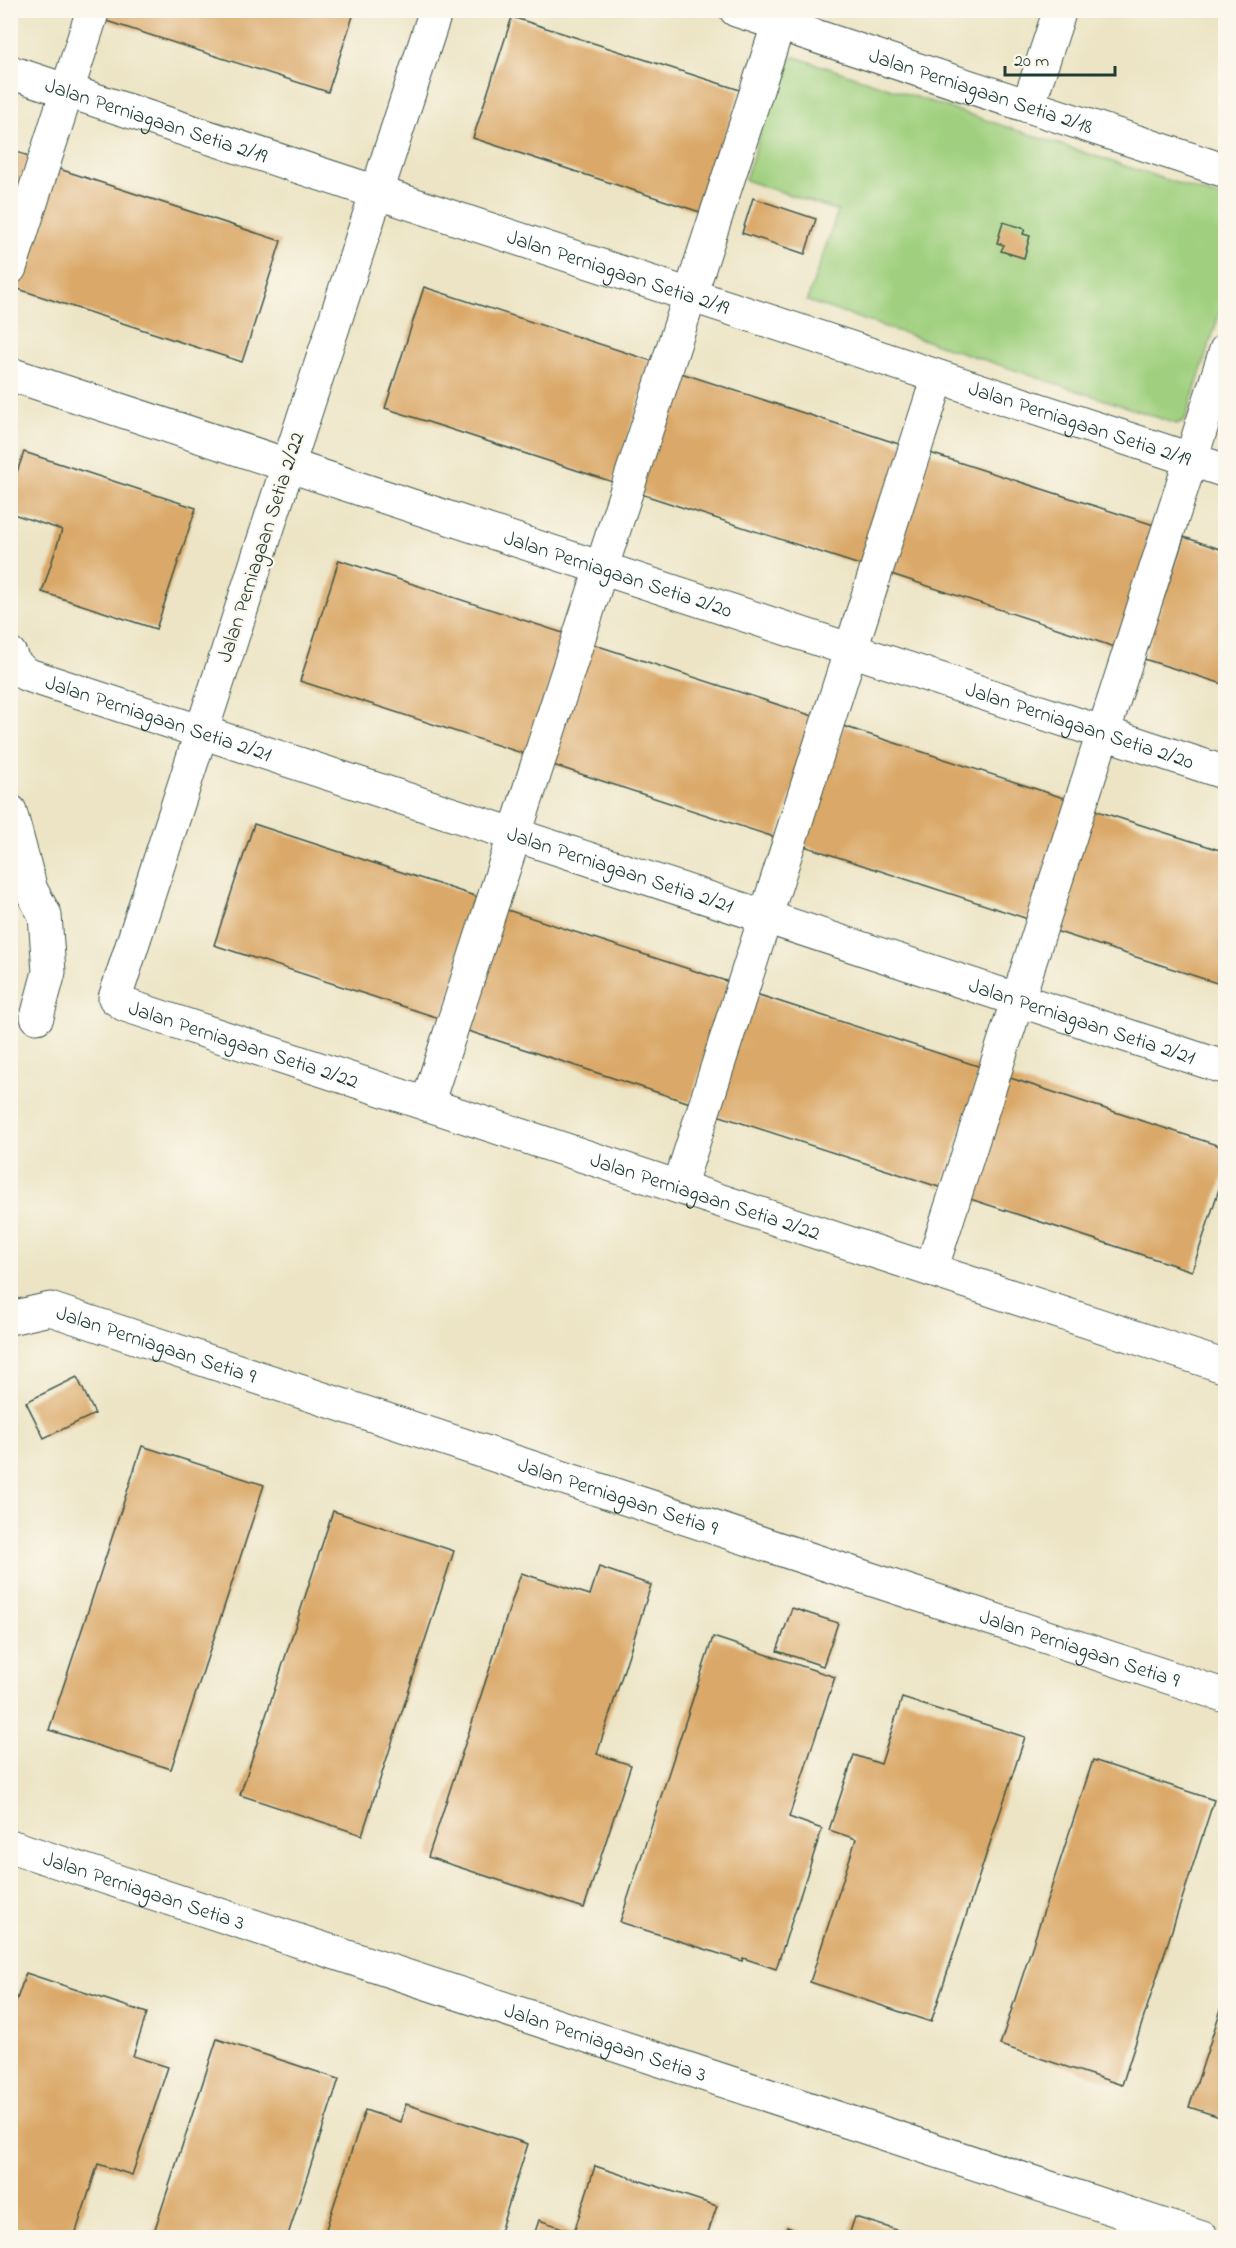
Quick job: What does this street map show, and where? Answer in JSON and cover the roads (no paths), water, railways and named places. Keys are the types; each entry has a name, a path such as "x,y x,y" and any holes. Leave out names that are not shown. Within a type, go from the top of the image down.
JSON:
{"street":[{"path":"10,268 93,10"},
{"name":"Jalan Perniagaan Setia 2/22","path":"436,10 199,731 115,998 125,1005 1226,1367"},
{"name":"Jalan Perniagaan Setia 2/18","path":"736,10 780,17 1028,106 1226,171"},
{"path":"1028,106 1060,10"},
{"path":"427,1104 780,17"},
{"name":"Jalan Perniagaan Setia 2/19","path":"10,72 1226,471"},
{"path":"931,1270 1226,350"},
{"name":"Jalan Perniagaan Setia 2/20","path":"10,374 1226,773"},
{"path":"679,1187 938,377"},
{"name":"Jalan Perniagaan Setia 2/21","path":"14,661 25,674 1226,1068"},
{"path":"10,811 31,890 45,915 49,972 37,1017"},
{"name":"Jalan Perniagaan Setia 9","path":"10,1318 50,1309 1226,1696"},
{"name":"Jalan Perniagaan Setia 3","path":"10,1846 1202,2238"}]}
